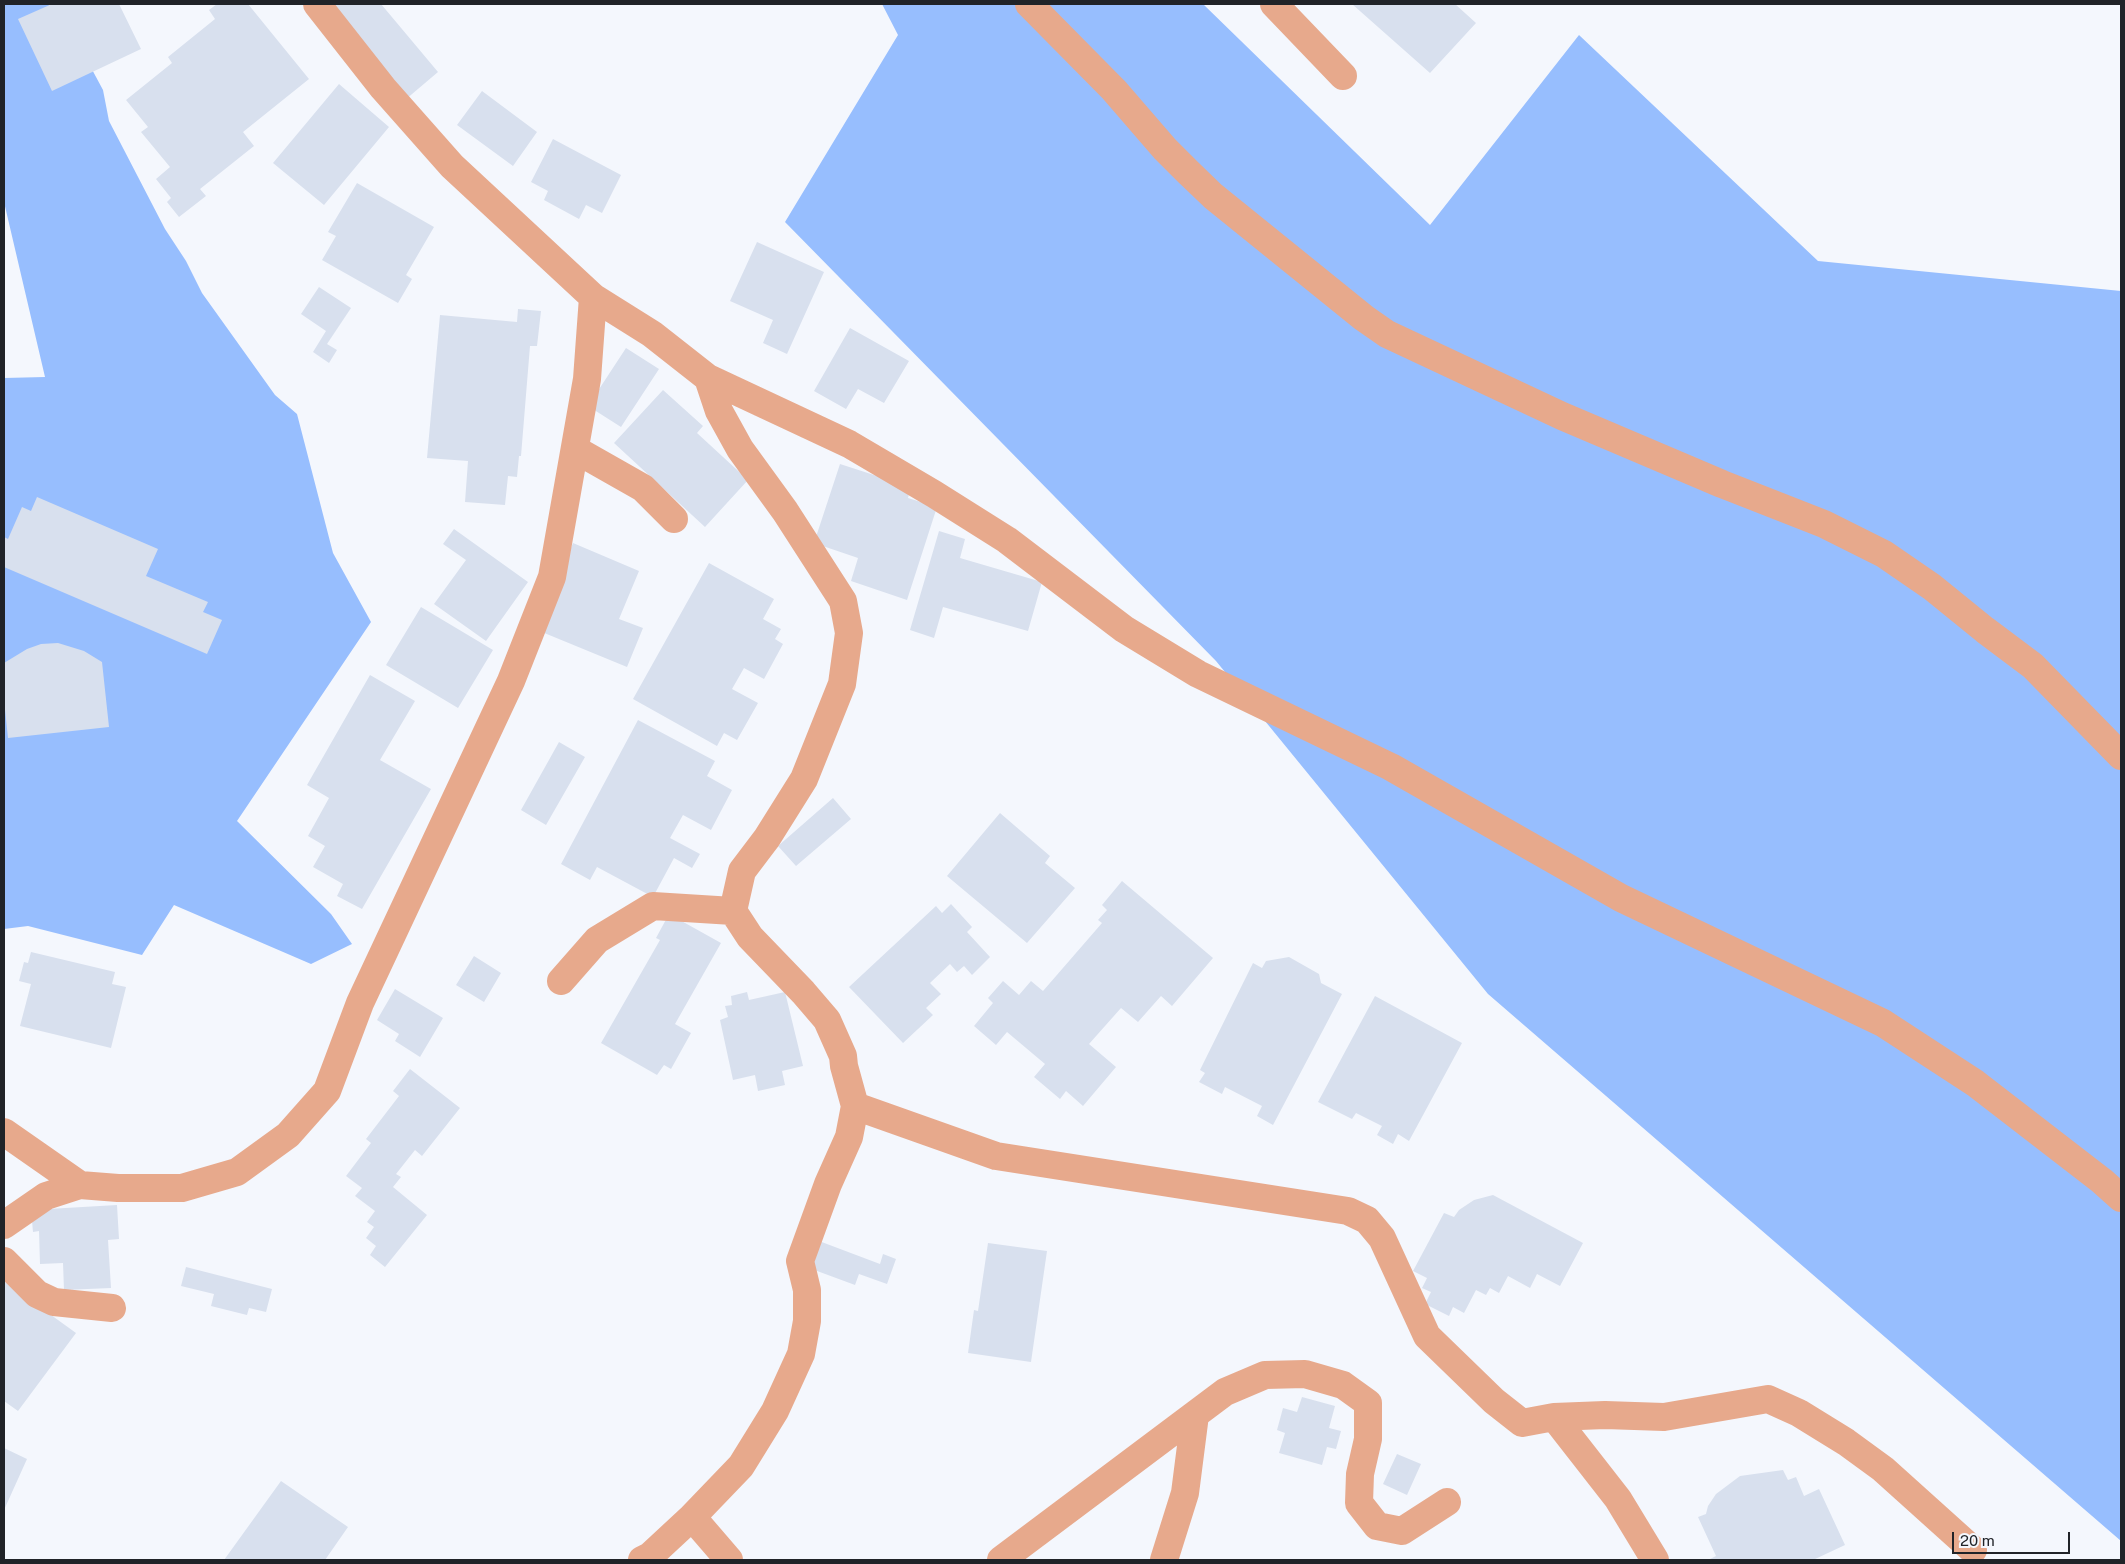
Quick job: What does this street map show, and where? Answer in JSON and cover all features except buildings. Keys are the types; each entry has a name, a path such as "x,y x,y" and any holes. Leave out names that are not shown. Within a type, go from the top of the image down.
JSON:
{"street":[{"path":"317,4 383,88 452,166 593,297 652,334 708,378 849,444 934,494 1007,540 1124,629 1198,674 1391,767 1621,898 1883,1023 1975,1083 2102,1181 2121,1198"},
{"path":"1029,4 1114,90 1165,149 1213,196 1364,318 1387,334 1562,416 1722,484 1824,524 1884,554 1932,587 2033,666 2121,756"},
{"path":"1274,4 1342,76"},
{"path":"4,1225 46,1196 80,1185 118,1188 182,1188 237,1172 288,1135 327,1091 360,1003 459,796 511,681 552,577 576,450 587,379 593,297"},
{"path":"642,1560 650,1556 692,1517 741,1466 775,1411 801,1354 807,1321 807,1298 800,1261 828,1184 849,1137 855,1106 843,1056 827,1020 750,937 733,911 742,871 804,779 842,684 849,634 843,601 781,504 740,449 719,411 708,378"},
{"path":"576,450 643,488 674,519"},
{"path":"561,981 597,940 654,906 733,911"},
{"path":"855,1106 996,1156 1348,1211 1367,1220 1382,1238 1427,1336 1494,1401 1522,1423 1554,1417 1605,1415 1664,1417 1768,1399 1807,1418 1846,1442 1883,1469 1973,1550"},
{"path":"4,1132 80,1185"},
{"path":"4,1260 37,1294 54,1302 112,1308"},
{"path":"1001,1560 1225,1392 1265,1375 1305,1374 1344,1386 1368,1403 1368,1439 1360,1474 1359,1503 1377,1526 1402,1531 1447,1502"},
{"path":"1164,1560 1185,1493 1195,1415"},
{"path":"1554,1417 1618,1499 1655,1560"},
{"path":"692,1517 729,1560"}],"shaded area":[{"path":"4,4 48,4 88,62 103,90 109,121 165,229 186,261 202,293 275,395 297,414 333,553 371,622 237,821 331,914 352,944 311,964 174,905 142,955 28,926 4,929 4,378 45,377 4,202"},
{"path":"882,4 1203,4 1430,225 1579,35 1818,261 2121,291 2121,1541 1488,994 1216,661 785,222 898,35"}]}
